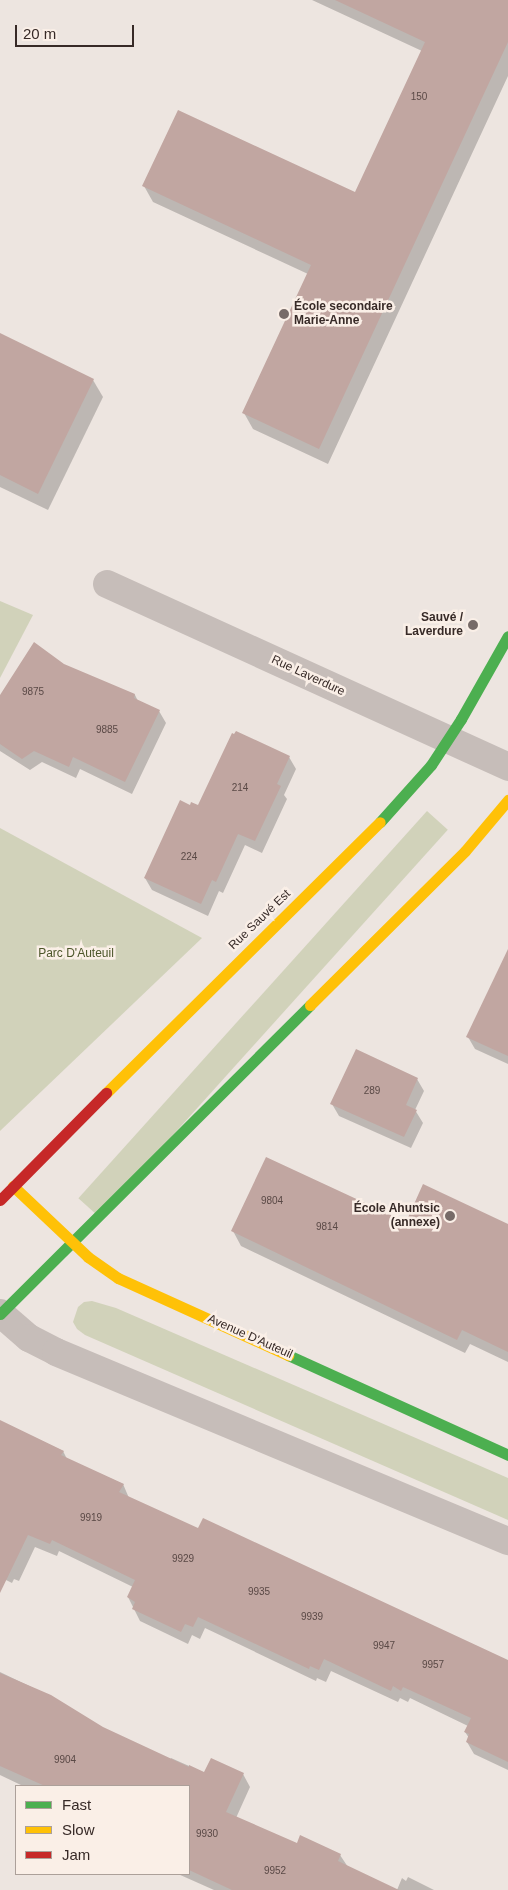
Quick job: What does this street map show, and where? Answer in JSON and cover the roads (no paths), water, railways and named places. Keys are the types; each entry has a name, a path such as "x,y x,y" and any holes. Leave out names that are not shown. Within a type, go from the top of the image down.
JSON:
{"main road":[{"name":"Rue Sauvé Est","path":"0,1200 250,948 397,806 431,765 480,688 508,636"},
{"path":"0,1313 464,851 508,800"},
{"name":"Avenue D'Auteuil","path":"13,1186 88,1257 118,1278 508,1455"}],"street":[{"name":"Rue Laverdure","path":"107,584 508,767"},
{"path":"0,1313 29,1338 56,1352 508,1541"}],"place":[{"name":"École secondaire Marie-Anne","path":"284,314"},
{"name":"Sauvé / Laverdure","path":"473,625"},
{"name":"École Ahuntsic (annexe)","path":"450,1216"}],"park label":[{"name":"Parc D'Auteuil","path":"76,954"}]}
